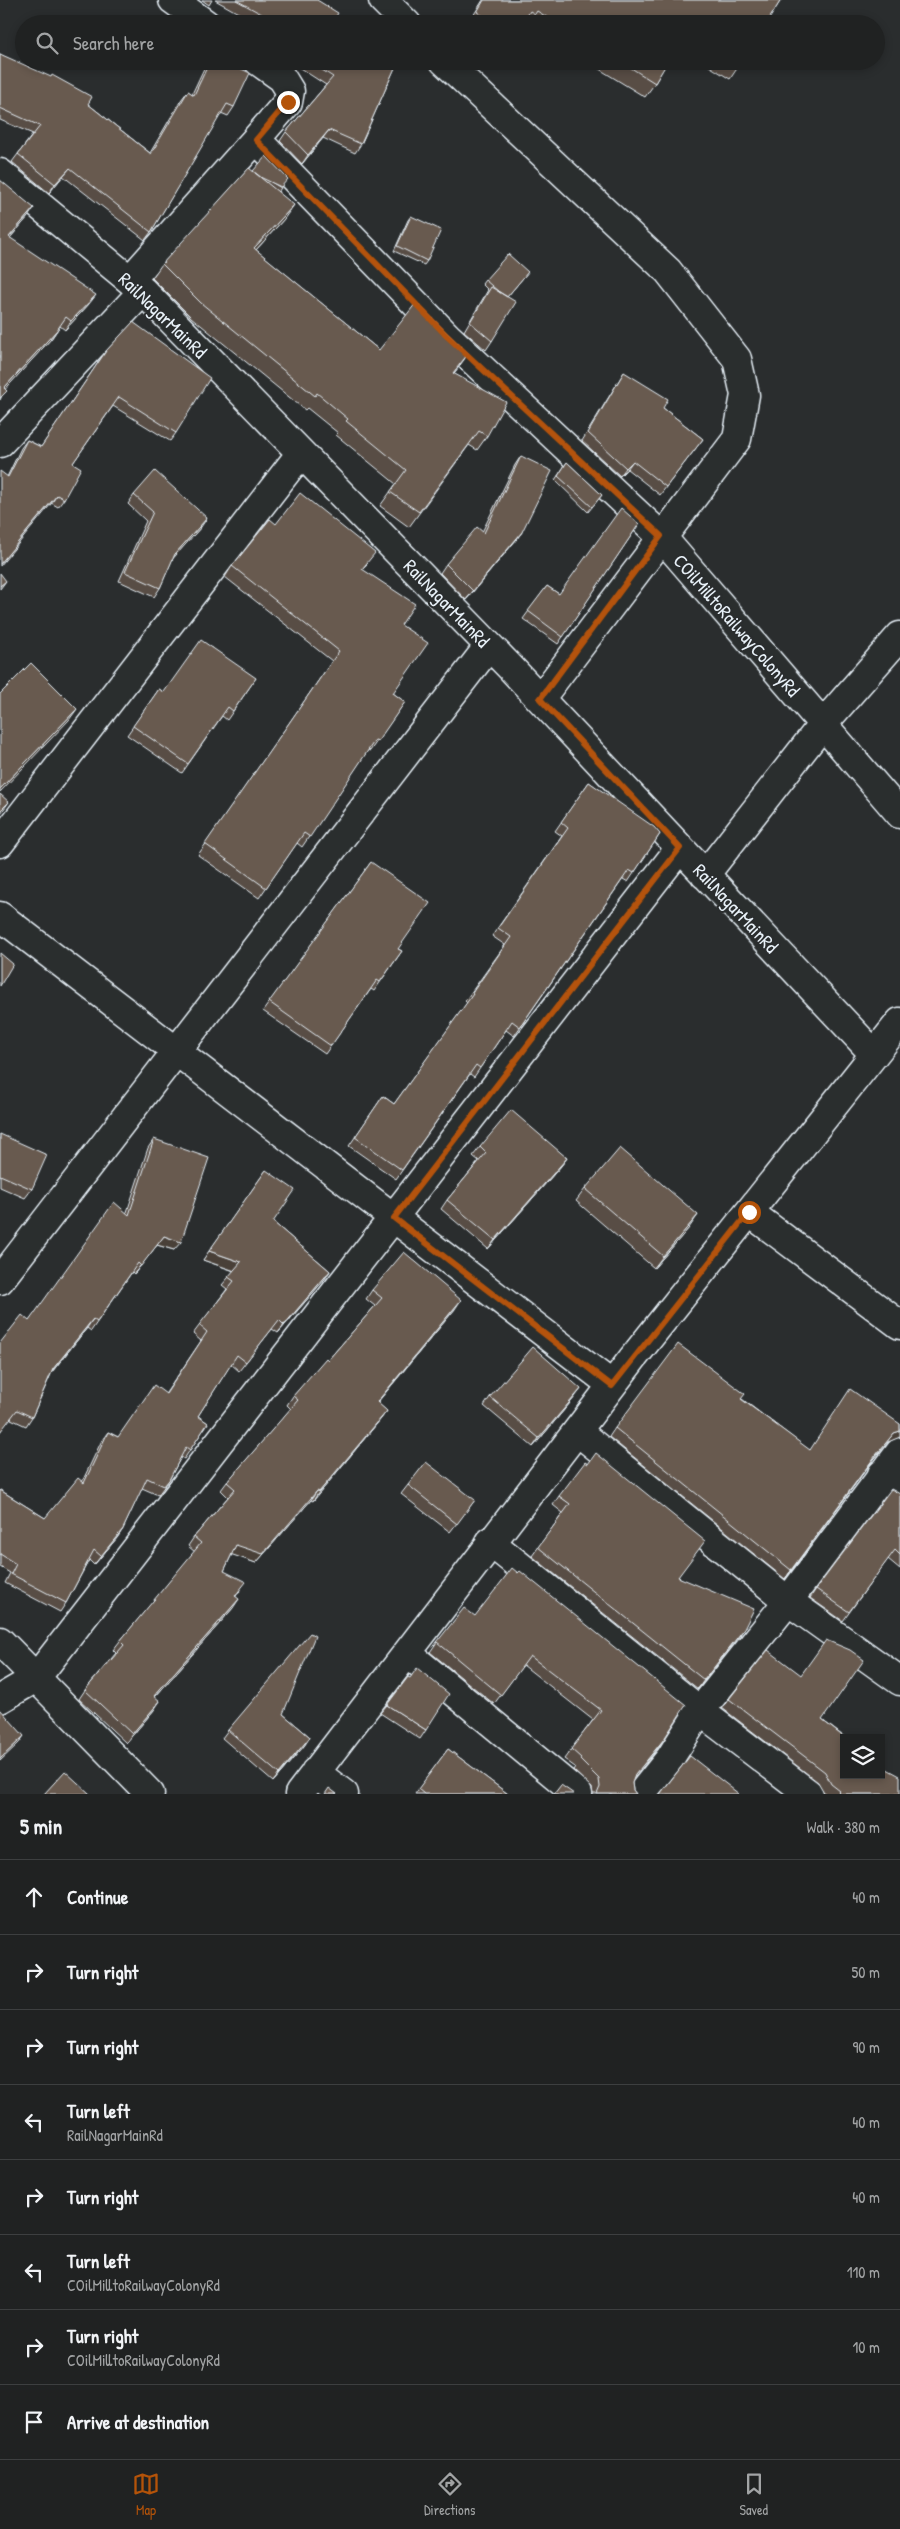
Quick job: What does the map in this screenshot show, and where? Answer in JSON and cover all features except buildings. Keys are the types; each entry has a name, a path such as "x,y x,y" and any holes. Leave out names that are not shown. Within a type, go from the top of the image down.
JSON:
{"street":[{"path":"173,0 194,15"},
{"path":"383,0 398,15"},
{"path":"0,443 136,286 288,102 290,91 282,78 271,70"},
{"path":"454,70 668,271 737,359 745,395 737,439 661,536 540,699"},
{"name":"COilMilltoRailwayColonyRd","path":"256,140 447,336 661,536 900,814"},
{"name":"RailNagarMainRd","path":"0,173 136,286 540,699 874,1054"},
{"path":"0,843 301,453"},
{"path":"705,875 823,724 900,636"},
{"path":"0,1280 489,646"},
{"path":"0,1699 36,1678 680,848"},
{"path":"0,916 612,1386"},
{"path":"299,1794 577,1430 900,1022"},
{"path":"749,1212 900,1325"},
{"path":"577,1430 788,1601 900,1681"},
{"path":"641,1794 670,1758 700,1712 788,1601 891,1482 900,1452"},
{"path":"490,1542 700,1712 809,1794"},
{"path":"0,1641 150,1794"},
{"path":"407,1653 578,1794"},
{"path":"316,1772 344,1794"}],"route":[{"path":"288,102 256,140 447,336 661,536 540,699 680,848 394,1218 612,1386 749,1212"}]}
